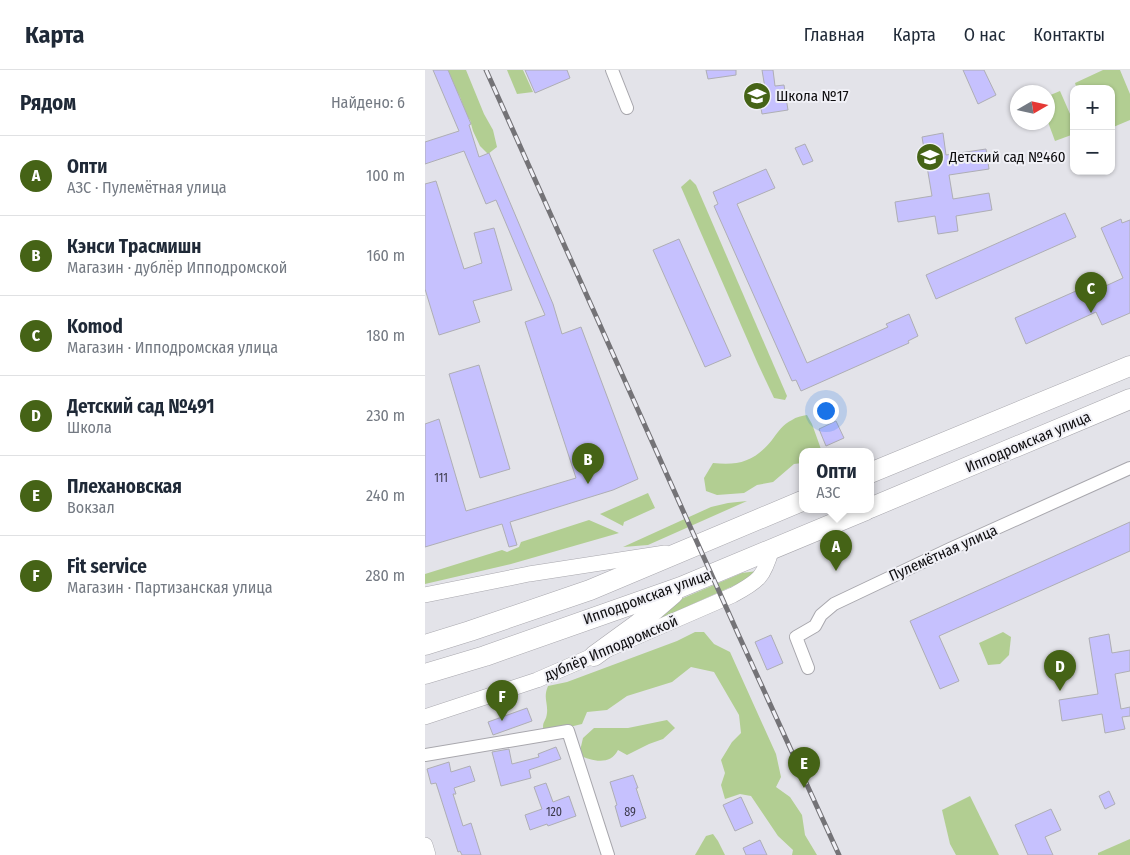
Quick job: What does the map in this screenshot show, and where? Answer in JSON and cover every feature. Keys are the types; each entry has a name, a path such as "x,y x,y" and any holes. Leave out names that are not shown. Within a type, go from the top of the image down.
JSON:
{"highway":[{"name":"Ипподромская улица","path":"874,471 1130,366"},
{"name":"Ипподромская улица","path":"874,506 1130,399"},
{"name":"Ипподромская улица","path":"425,645 590,590 681,550 799,502"},
{"name":"Ипподромская улица","path":"425,674 485,656 681,586 859,513"},
{"path":"594,656 638,624 681,586"}],"street":[{"path":"612,70 627,108"},
{"name":"Пулемётная улица","path":"809,668 796,637 815,626 821,615 834,604 932,557 1130,468"},
{"name":"дублёр Ипподромской","path":"425,717 537,680 710,606 754,584 767,566 772,548"},
{"path":"425,595 529,574 681,550"},
{"path":"425,755 568,732 608,855"},
{"path":"425,845 428,855"}],"green space":[{"path":"448,70 466,70 484,114 493,130 497,147 488,154 480,146"},
{"path":"507,70 523,70 533,92 517,94"},
{"path":"1103,70 1120,70 1130,94 1130,120 1115,126 1115,85 1076,85 1075,83"},
{"path":"1060,91 1070,114 1070,135 1055,141 1051,130 1055,130 1055,93"},
{"path":"690,179 696,185 787,396 785,400 774,398 681,187"},
{"path":"807,415 821,448 799,448 799,463 794,464 773,482 757,485 744,493 717,495 706,491 704,478 713,463 731,464 746,461 766,447 781,428 795,418"},
{"path":"648,493 655,508 624,522 623,526 600,514"},
{"path":"747,501 648,545 623,547 711,507"},
{"path":"589,520 619,533 511,564 425,584 425,574 502,550 507,552 519,547 521,542"},
{"path":"757,571 742,582 659,619 681,599 742,573"},
{"path":"695,632 704,632 714,644 730,652 776,754 781,777 776,787 790,797 802,815 805,835 817,855 792,855 793,850 778,836 751,796 740,794 725,799 721,785 725,773 721,760 732,742 741,733 739,715 714,672 691,667 672,682 627,696 607,710 587,712 582,724 544,733 543,724 547,713 546,697 548,686 567,682 677,641"},
{"path":"1003,632 1011,637 1009,655 1000,664 988,665 979,643"},
{"path":"667,720 675,728 663,739 627,755 618,750 615,755 600,761 579,755 583,738 594,728 628,728"},
{"path":"970,796 999,855 956,855 950,844 942,810"},
{"path":"713,834 725,855 695,855 706,836"},
{"path":"1130,839 1130,855 1098,855 1098,853"}],"building":[{"path":"433,70 448,70 471,124 469,125 479,157 489,153 553,304 562,334 581,327 638,479 613,490 510,522 517,545 509,547 502,524 425,547 425,424 439,419 466,511 576,478 525,322 545,315 496,200 486,204 464,151 425,164 425,142 459,131"},
{"path":"525,70 567,70 570,78 535,93"},
{"path":"706,70 736,70 736,75 708,79"},
{"path":"762,70 773,70 775,86 784,85 788,110 762,114 758,89 765,88"},
{"path":"963,70 984,70 996,95 978,104"},
{"path":"943,133 946,155 986,149 989,169 949,175 953,199 989,193 992,210 956,216 958,231 938,234 935,216 898,222 895,202 932,196 922,137"},
{"path":"805,144 813,161 803,165 795,148"},
{"path":"766,169 775,188 737,204 807,363 888,327 886,324 909,314 918,336 908,341 909,343 801,391 796,380 792,381 714,206 718,204 713,192"},
{"path":"436,181 464,269 482,263 474,233 494,228 512,290 473,301 480,322 439,335 425,289 425,184"},
{"path":"1065,213 1076,237 936,299 926,275"},
{"path":"1121,219 1122,223 1130,220 1130,313 1102,325 1096,312 1026,344 1015,318 1085,287 1088,294 1123,278 1101,228"},
{"path":"679,239 731,356 705,367 653,250"},
{"path":"479,365 510,469 480,478 449,374"},
{"path":"836,421 844,438 826,446 819,429"},
{"path":"1130,522 1130,551 939,636 959,681 940,689 910,621"},
{"path":"1109,634 1112,653 1130,650 1130,671 1115,674 1121,709 1130,707 1130,716 1122,717 1125,729 1105,733 1102,714 1062,721 1059,700 1098,694 1089,638"},
{"path":"771,635 783,663 767,670 755,642"},
{"path":"527,708 532,721 493,735 488,722"},
{"path":"556,747 561,759 529,770 531,778 501,786 492,752 509,749 512,764 539,757 538,754"},
{"path":"449,762 451,772 470,766 475,781 454,788 456,794 453,794 463,826 471,823 481,855 462,855 460,851 458,852 436,783 431,784 427,769"},
{"path":"633,775 646,818 621,827 610,782"},
{"path":"546,783 553,802 569,796 576,816 530,830 525,815 542,809 534,787"},
{"path":"1109,791 1115,804 1105,809 1099,796"},
{"path":"741,797 753,823 735,831 723,805"},
{"path":"1051,809 1061,830 1045,837 1053,855 1028,855 1015,825"},
{"path":"760,840 767,855 746,855 743,848"}],"railway":[{"path":"486,70 839,855"}],"place":[{"name":"Школа №17","path":"757,96"},
{"name":"Детский сад №460","path":"930,157"},
{"name":"Komod","path":"1091,313"},
{"name":"Кэнси Трасмишн","path":"588,484"},
{"name":"Опти","path":"836,571"},
{"name":"Детский сад №491","path":"1060,691"},
{"name":"Fit service","path":"502,721"},
{"name":"Плехановская","path":"804,788"}]}
